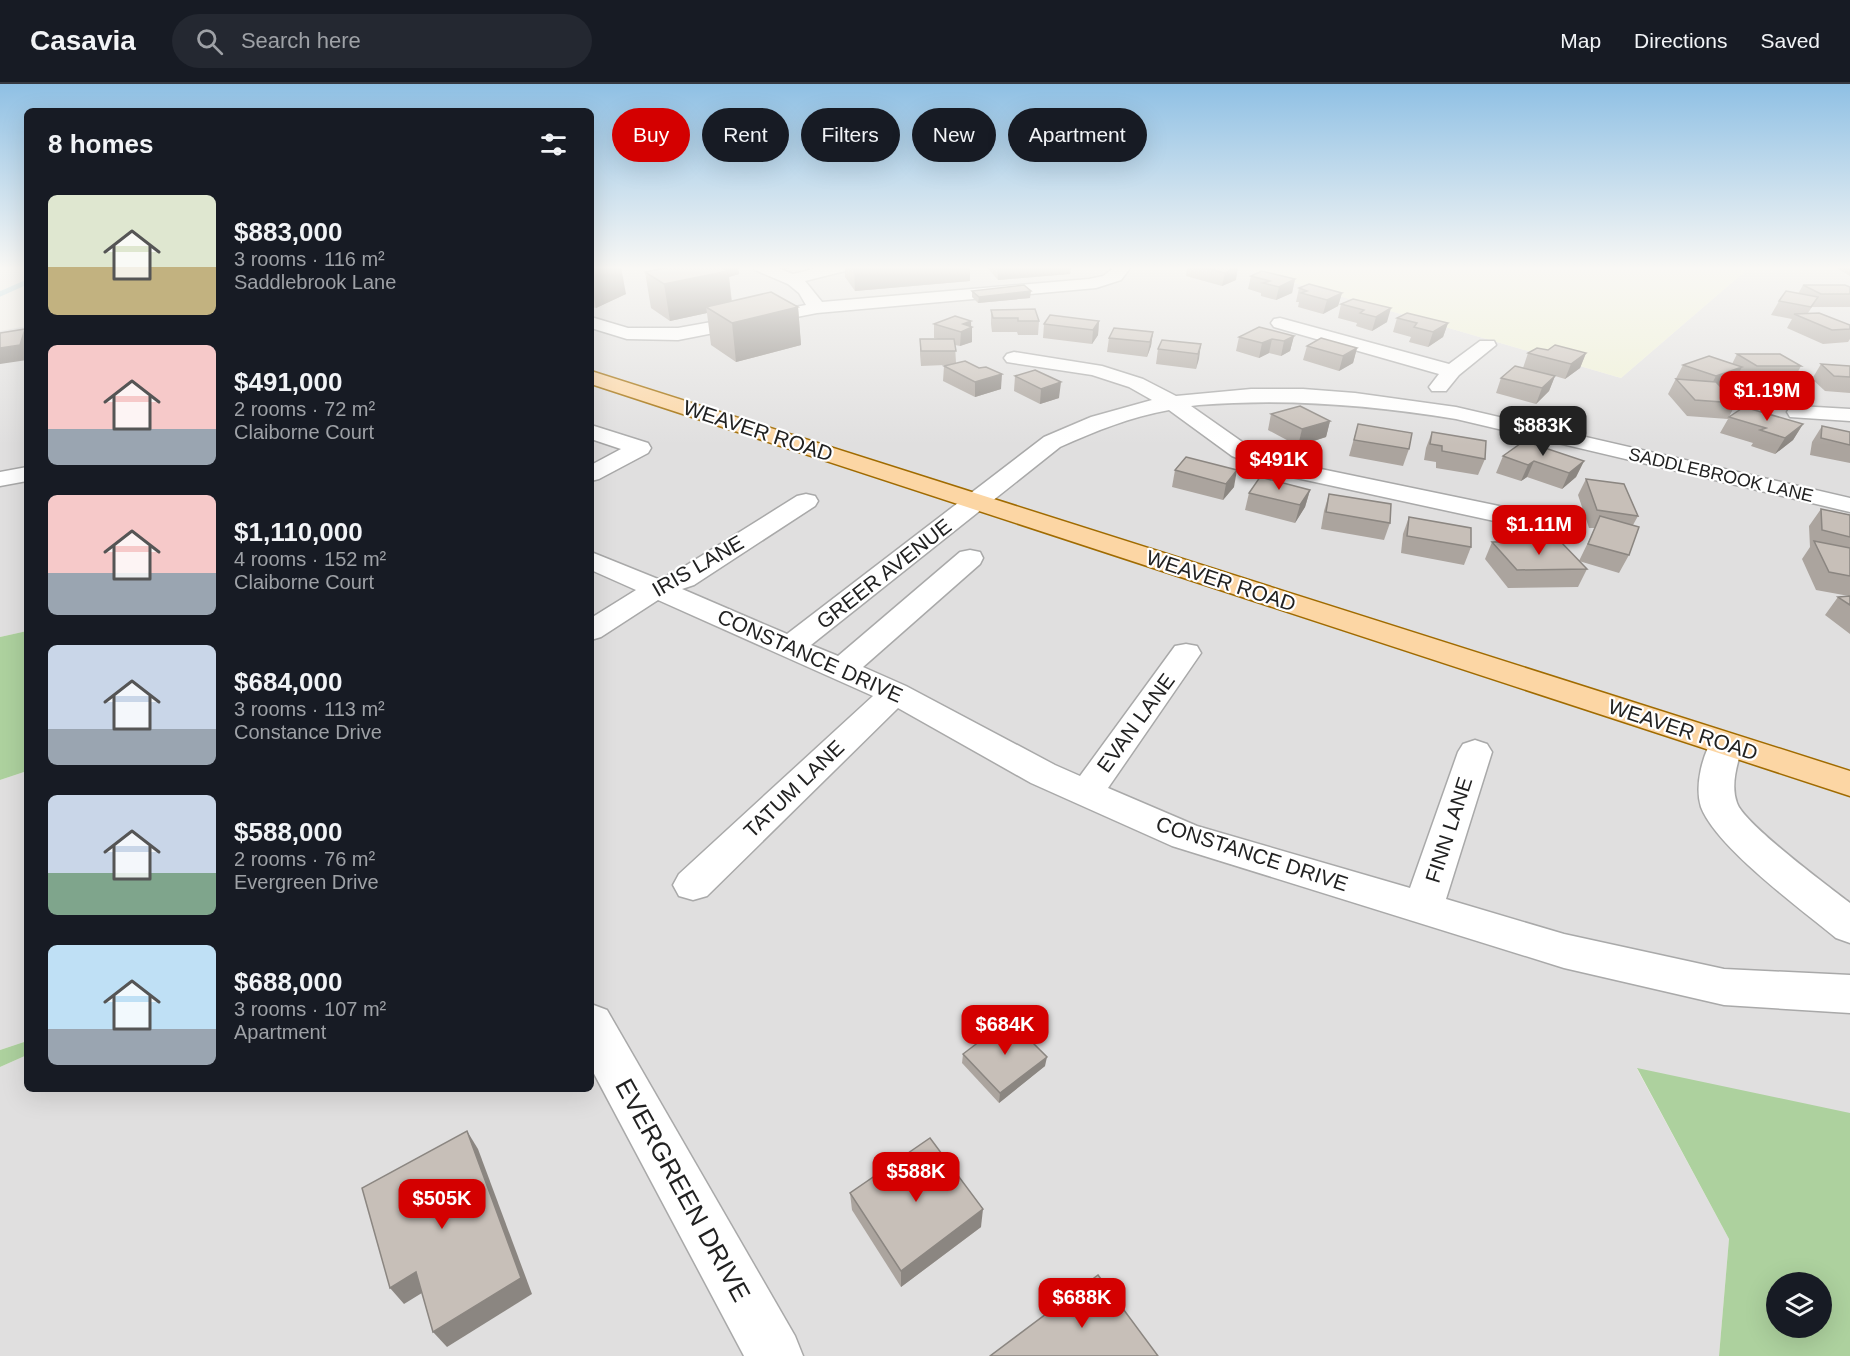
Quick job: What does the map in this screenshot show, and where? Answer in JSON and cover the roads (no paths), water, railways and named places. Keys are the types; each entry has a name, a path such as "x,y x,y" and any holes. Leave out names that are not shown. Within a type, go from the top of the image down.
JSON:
{"main road":[{"name":"WEAVER ROAD","path":"594,378 1850,784"}],"street":[{"path":"600,326 627,333 678,334 719,326"},
{"path":"1292,326 1452,371"},
{"path":"1433,408 1436,392 1452,371 1487,345"},
{"path":"1014,358 1095,370 1136,383 1173,403 1240,451 1276,466 1307,475 1499,514"},
{"name":"SADDLEBROOK LANE","path":"977,502 1036,453 1071,432 1122,414 1216,397 1310,396 1370,400 1433,408 1850,505"},
{"path":"1798,412 1850,415"},
{"path":"594,433 640,448 594,472"},
{"path":"0,479 24,475"},
{"name":"IRIS LANE","path":"594,629 656,590 684,579 806,501"},
{"name":"GREER AVENUE","path":"791,646 977,502"},
{"path":"842,669 970,558"},
{"name":"CONSTANCE DRIVE","path":"594,561 895,693 1043,774 1185,836 1564,951 1724,987 1850,994"},
{"name":"EVAN LANE","path":"1086,792 1186,653"},
{"name":"TATUM LANE","path":"693,885 895,693"},
{"path":"1726,744 1716,784 1720,810 1746,838 1850,926"},
{"name":"FINN LANE","path":"1423,909 1475,752"},
{"name":"EVERGREEN DRIVE","path":"594,1029 775,1356"}]}
